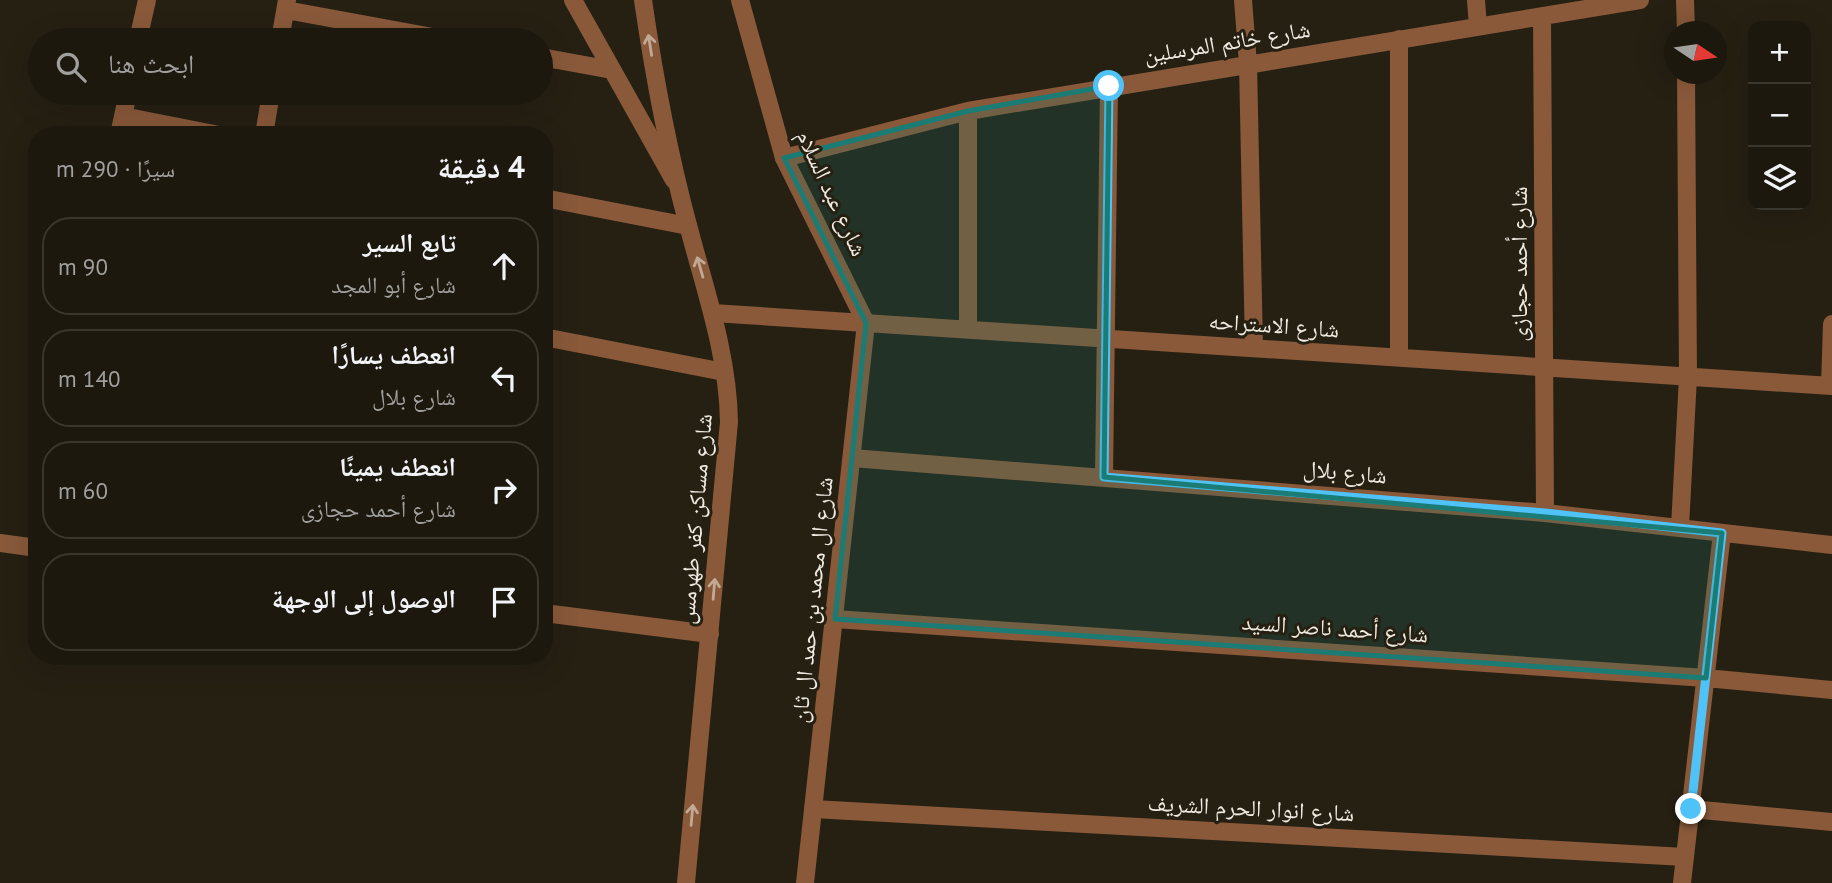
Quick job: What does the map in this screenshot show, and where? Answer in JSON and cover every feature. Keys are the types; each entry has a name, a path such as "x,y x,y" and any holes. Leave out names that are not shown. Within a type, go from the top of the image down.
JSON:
{"street":[{"path":"141,28 147,0"},
{"path":"573,0 678,187"},
{"name":"شارع مساكن كفر طهرمس","path":"643,0 655,77 678,187 713,313 724,372 729,422 686,883"},
{"name":"شارع عبد السلام","path":"740,0 784,158 866,323"},
{"path":"1243,0 1248,64 1254,348"},
{"path":"1476,0 1478,26"},
{"name":"شارع خاتم المرسلين","path":"784,158 968,111 1542,16 1606,3 1640,0"},
{"path":"1685,0 1686,21"},
{"path":"282,28 286,5 393,28"},
{"name":"شارع أحمد حجازى","path":"1542,16 1545,513"},
{"path":"1399,39 1399,358"},
{"path":"553,59 612,70"},
{"path":"1680,527 1688,377 1686,84"},
{"path":"1104,477 1109,86"},
{"path":"121,126 125,105"},
{"path":"266,126 269,105"},
{"path":"968,111 968,329"},
{"path":"123,116 174,126"},
{"path":"553,200 688,226"},
{"name":"شارع الاستراحه","path":"713,313 1831,386"},
{"name":"شارع ال محمد بن حمد ال ثان","path":"805,883 866,323"},
{"path":"1831,386 1832,324"},
{"path":"553,339 724,372"},
{"name":"شارع بلال","path":"852,458 1545,513 1832,545"},
{"path":"1682,883 1722,533"},
{"path":"0,543 28,547"},
{"path":"553,614 710,634"},
{"name":"شارع أحمد ناصر السيد","path":"835,619 1706,678 1832,690"},
{"name":"شارع انوار الحرم الشريف","path":"813,809 1685,857"},
{"path":"1691,809 1832,822"}],"highlighted area":[{"path":"1109,86 1104,477 1722,533 1706,678 835,619 866,323 784,158 968,111"}],"route":[{"path":"1109,86 1104,477 1545,513 1722,533 1691,809"}]}
